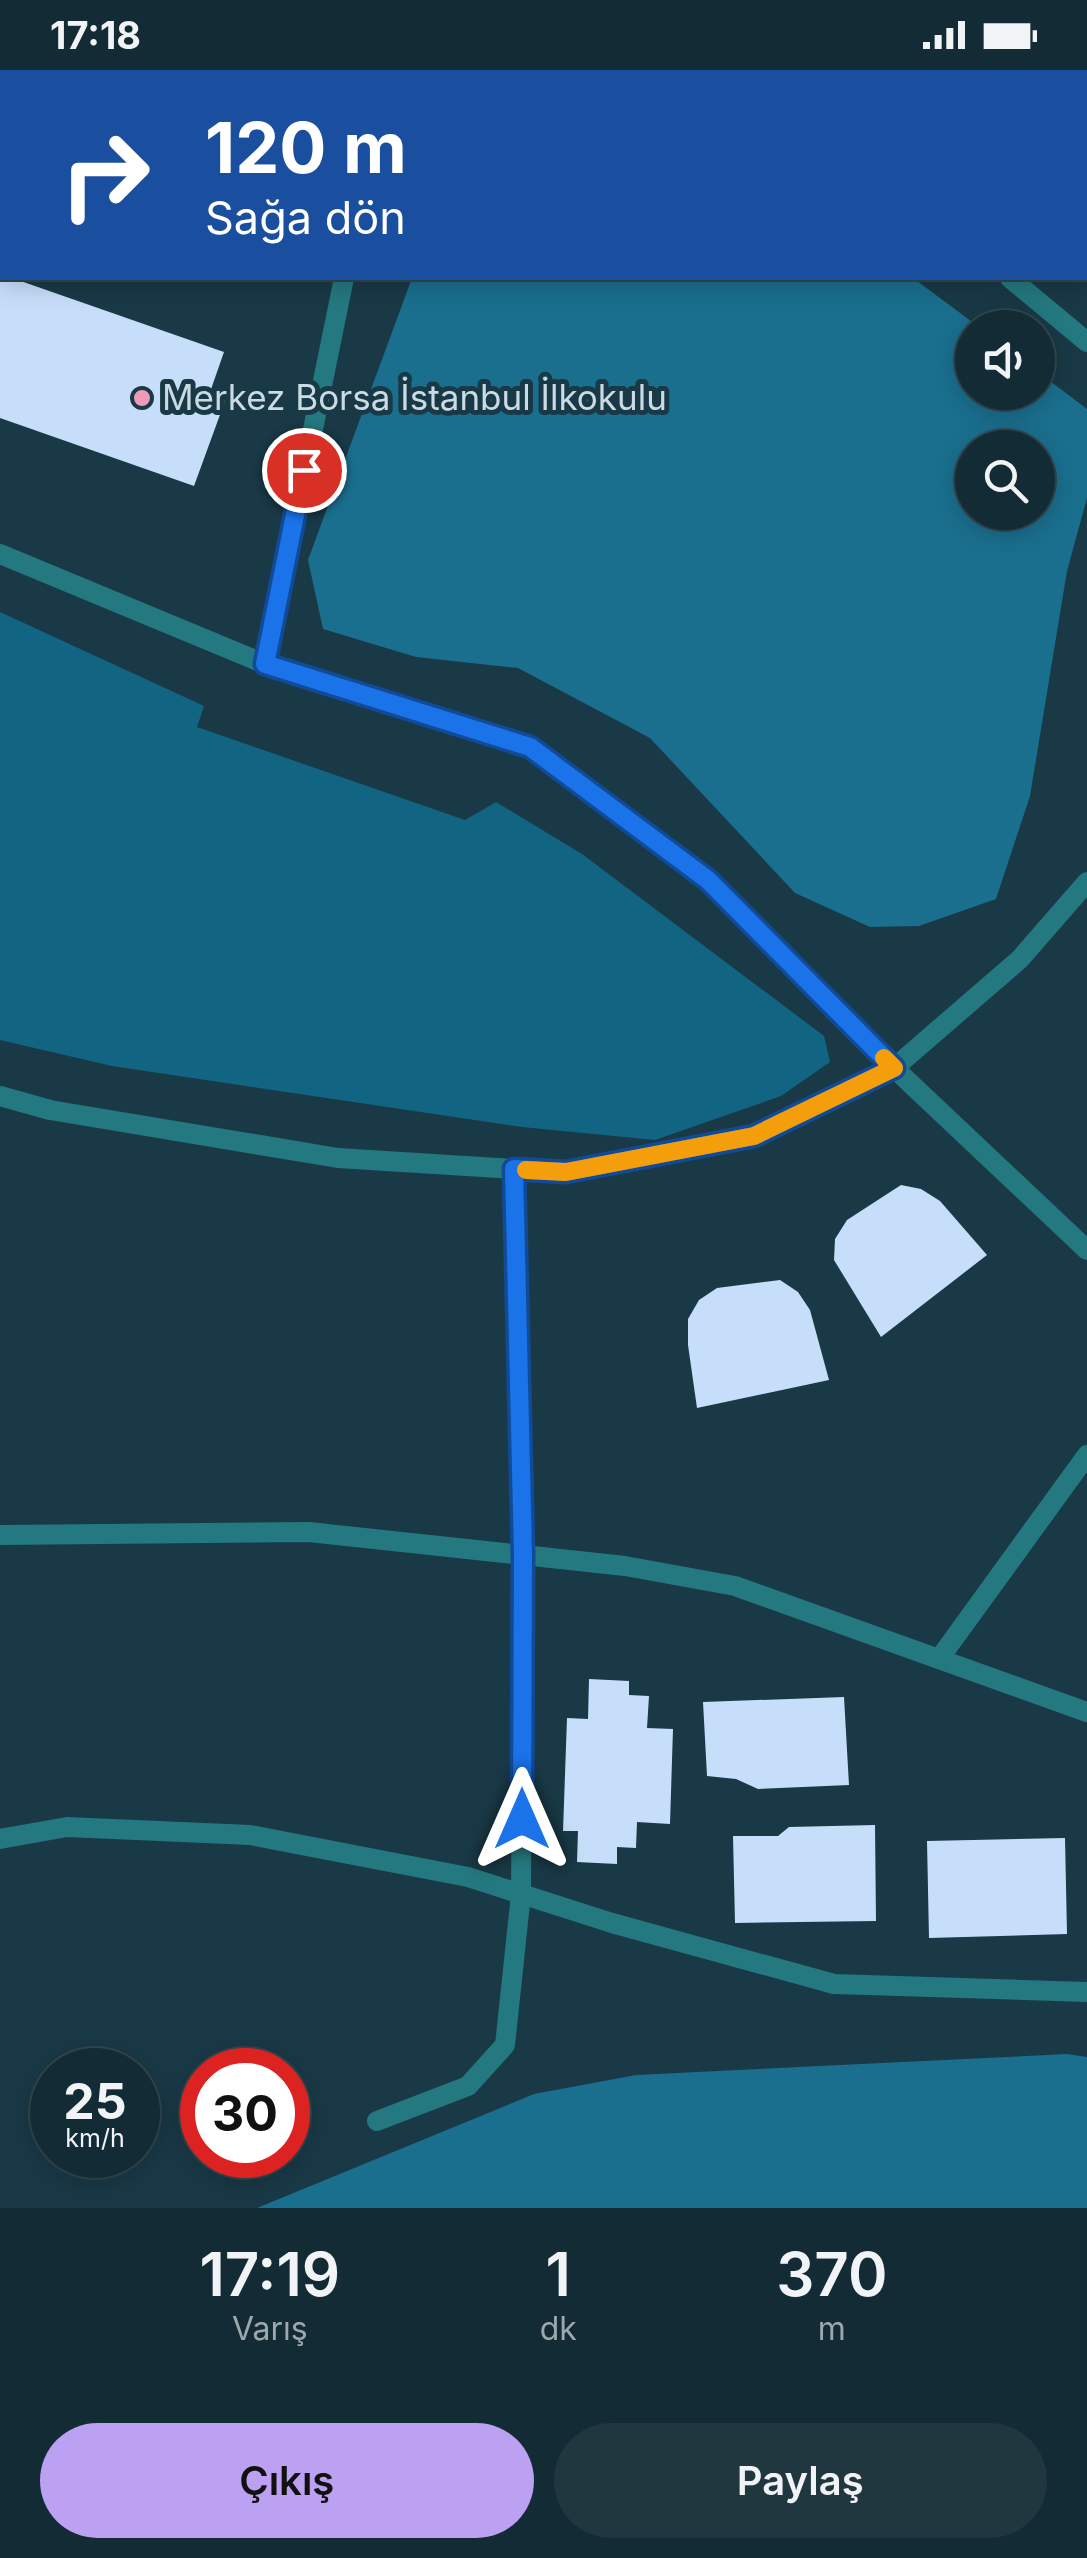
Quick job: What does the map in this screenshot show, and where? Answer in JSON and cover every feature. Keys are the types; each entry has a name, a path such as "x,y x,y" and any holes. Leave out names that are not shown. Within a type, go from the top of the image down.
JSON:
{"street":[{"path":"265,664 344,280"},
{"path":"1012,280 1087,342"},
{"path":"0,554 265,664 530,747 708,880 894,1068 1087,1250"},
{"path":"0,1096 50,1110 338,1158 566,1172 754,1136 894,1068 1020,959 1087,882"},
{"path":"377,2121 468,2086 505,2044 521,1894 523,1555 514,1169"},
{"path":"939,1659 1087,1456"},
{"path":"0,1535 309,1532 626,1566 734,1586 1087,1712"},
{"path":"0,1838 67,1827 250,1835 468,1877 834,1984 1087,1992"}],"shaded area":[{"path":"411,280 916,280 956,310 955,410 1055,410 1055,385 1087,409 1087,498 1067,571 1030,796 996,899 919,926 870,927 795,893 650,738 518,668 416,657 323,629 308,560"},
{"path":"0,612 204,706 197,727 465,820 496,802 582,854 824,1036 830,1062 781,1096 655,1140 522,1127 112,1066 0,1040"},
{"path":"1067,2054 1087,2057 1087,2208 257,2208 534,2094 636,2075"}],"building":[{"path":"0,280 18,280 224,352 209,395 225,401 194,486 0,418"},
{"path":"901,1185 921,1189 940,1201 987,1255 881,1337 834,1260 835,1239 847,1220"},
{"path":"780,1280 798,1292 810,1310 829,1380 697,1408 688,1319 699,1300 717,1288"},
{"path":"589,1679 629,1681 629,1695 649,1696 647,1728 673,1729 670,1824 637,1822 636,1848 617,1847 617,1864 577,1862 578,1831 563,1831 567,1718 588,1719"},
{"path":"844,1697 849,1785 758,1789 736,1779 707,1776 703,1702"},
{"path":"875,1825 876,1921 735,1923 733,1836 778,1836 789,1827"},
{"path":"1065,1838 1067,1934 929,1938 927,1841"}],"slow traffic":[{"path":"526,1170 566,1172 754,1136 894,1068 884,1058"}],"place":[{"name":"Merkez Borsa İstanbul İlkokulu","path":"142,398"}],"route":[{"path":"304,470 265,664 530,747 708,880 894,1068 754,1136 566,1172 514,1169 523,1555 522,1819"}]}
